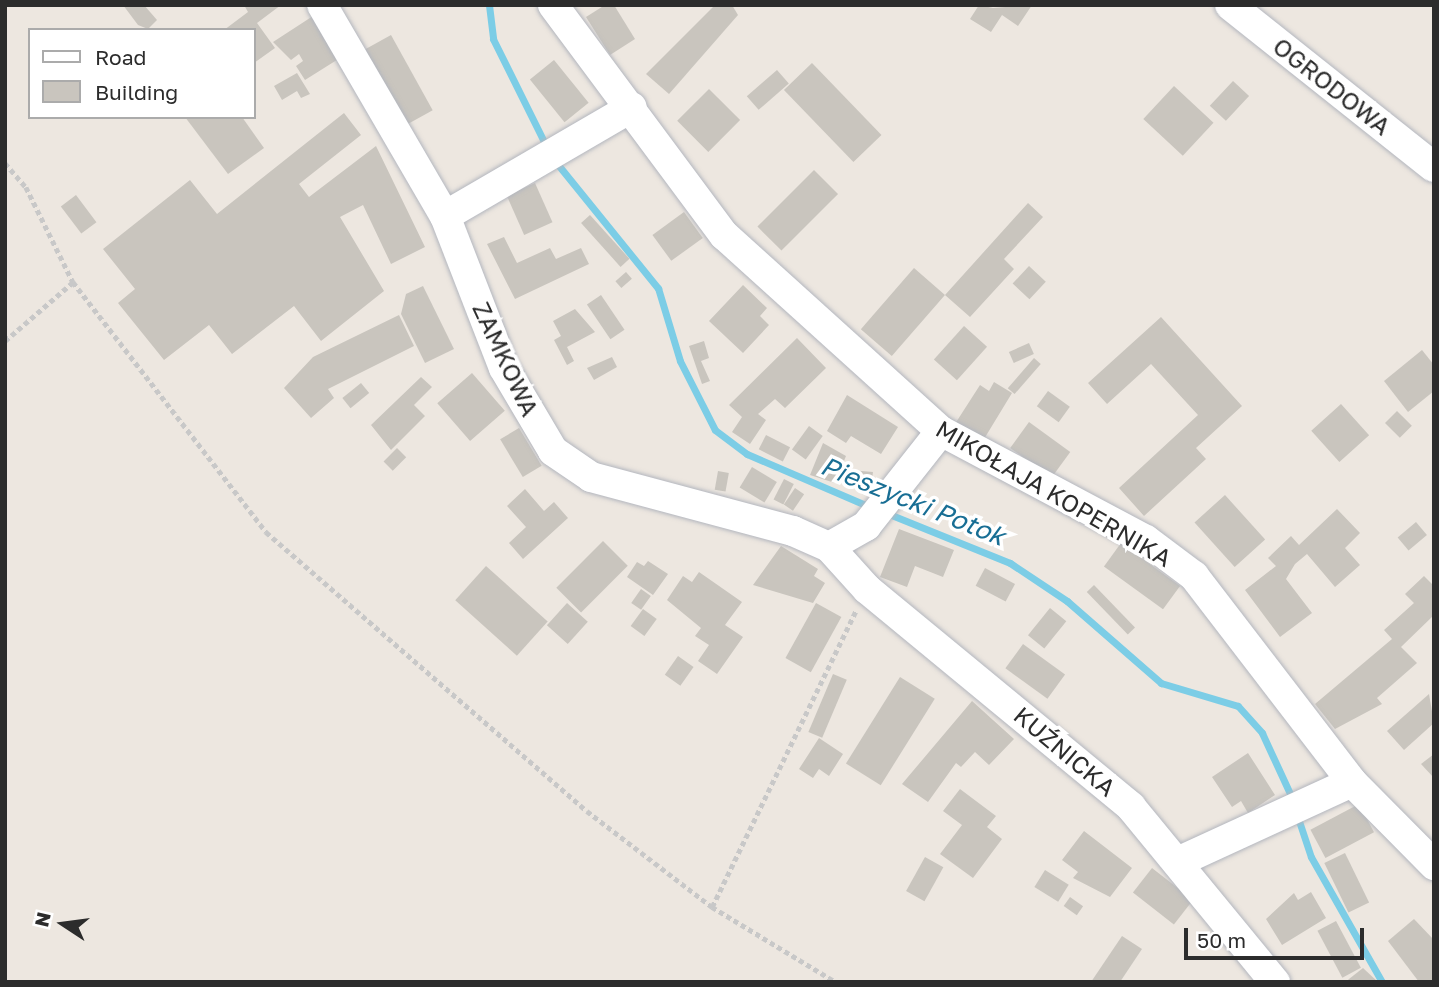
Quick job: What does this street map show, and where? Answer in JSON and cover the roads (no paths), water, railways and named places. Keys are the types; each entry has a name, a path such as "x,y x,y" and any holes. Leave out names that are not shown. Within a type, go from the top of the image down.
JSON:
{"street":[{"name":"ZAMKOWA","path":"322,5 445,216 504,368 567,464 635,492 793,531 829,547"},
{"name":"MIKOŁAJA KOPERNIKA","path":"553,5 632,107 724,235 942,431 1146,540 1194,576 1352,782 1434,865"},
{"name":"OGRODOWA","path":"1230,5 1434,167"},
{"path":"445,216 632,107"},
{"path":"829,547 866,526 942,431"},
{"name":"KUŹNICKA","path":"829,547 867,589 1082,763 1180,861 1275,982"},
{"path":"1180,861 1352,782"}],"waterway":[{"name":"Pieszycki Potok","path":"489,5 493,39 547,148"},
{"name":"Pieszycki Potok","path":"555,161 658,288 680,361 715,430 747,454 870,507"},
{"name":"Pieszycki Potok","path":"884,512 1010,563 1067,601 1161,683 1238,706 1262,733 1293,800"},
{"name":"Pieszycki Potok","path":"1297,815 1311,857 1382,982"}]}
